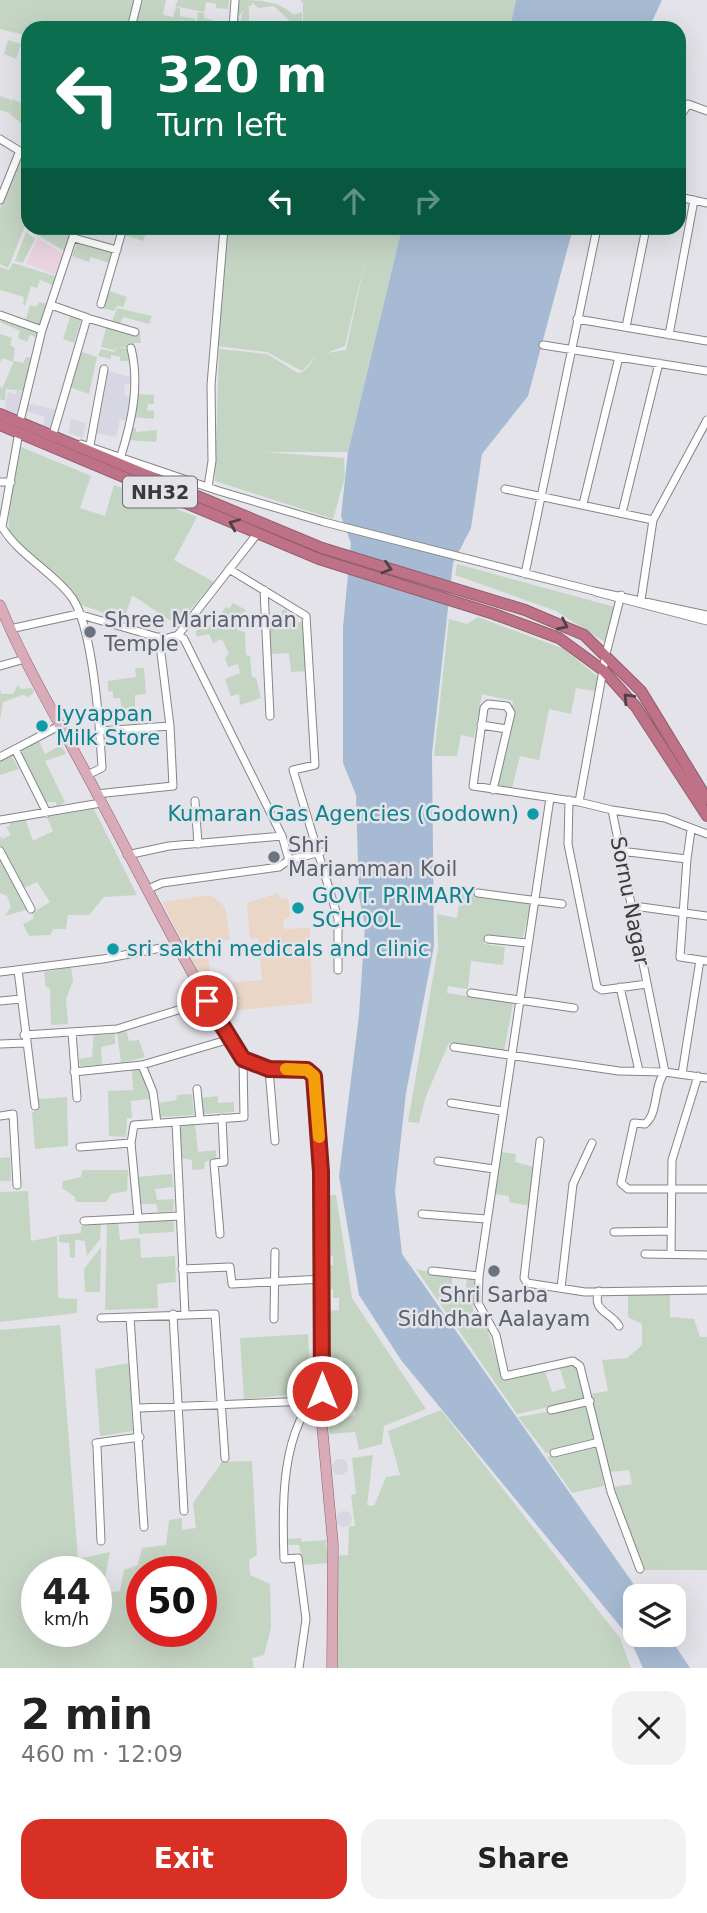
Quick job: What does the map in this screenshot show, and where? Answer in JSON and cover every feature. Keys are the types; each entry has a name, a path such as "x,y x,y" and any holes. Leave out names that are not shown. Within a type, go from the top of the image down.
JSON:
{"highway":[{"name":"NH32","path":"0,414 19,426 257,534 499,603 556,621 584,635 641,691 707,799"},
{"name":"NH32","path":"0,425 19,426 53,434 321,553 559,638 604,671 650,725 707,816"}],"main road":[{"path":"0,605 59,726 127,855 207,1001 243,1059 269,1069 311,1071 314,1076 321,1172 322,1391 333,1544 332,1668"}],"street":[{"path":"133,21 138,0"},
{"path":"234,21 235,0"},
{"path":"686,107 688,104 707,111"},
{"path":"0,139 19,153 0,200"},
{"path":"686,198 707,203"},
{"path":"669,335 694,200"},
{"path":"101,304 120,235"},
{"path":"208,487 212,461 211,385 223,235"},
{"path":"525,574 596,235"},
{"path":"626,327 645,235"},
{"path":"87,775 102,768 89,646 78,607 70,595 10,540 2,527 19,426 42,330 74,237 117,250"},
{"path":"51,305 135,332"},
{"path":"0,316 42,330"},
{"path":"53,434 87,318"},
{"path":"578,319 707,341"},
{"path":"543,345 707,371"},
{"path":"121,456 135,395 136,370 131,348"},
{"path":"583,504 619,357"},
{"path":"622,513 659,363"},
{"path":"90,445 104,369"},
{"path":"641,600 653,520 707,420"},
{"path":"74,443 90,445 208,487 324,522 707,621"},
{"path":"0,482 11,482"},
{"path":"505,489 653,520"},
{"path":"178,635 257,534"},
{"path":"229,569 306,617 314,765 293,769 321,852 338,918 338,970"},
{"path":"264,590 270,716"},
{"path":"620,598 707,615"},
{"path":"579,802 606,654 620,598"},
{"path":"10,629 78,614 159,637 178,635 184,639 282,836 289,860"},
{"path":"0,819 47,813 99,798 173,786 170,726 159,637"},
{"path":"0,666 25,659"},
{"path":"485,705 510,709 507,729 493,790 475,787 473,784 485,705"},
{"path":"481,725 507,729"},
{"path":"0,757 59,726"},
{"path":"100,731 170,726"},
{"path":"15,750 47,813"},
{"name":"Sornu Nagar","path":"493,790 569,800 612,810 634,906 638,946 666,1072"},
{"path":"550,798 486,1219 478,1276 478,1303 496,1335 503,1374 509,1377 576,1362 590,1401 611,1492 640,1569"},
{"path":"569,800 568,844 596,984 602,990 647,984"},
{"path":"195,801 198,844"},
{"path":"612,810 665,818 707,834"},
{"path":"682,1074 704,960 680,957 691,830"},
{"path":"127,855 198,844 282,836"},
{"path":"0,851 31,909"},
{"path":"620,851 687,859"},
{"path":"148,889 162,883 279,867 289,860 321,852"},
{"path":"478,893 562,904"},
{"path":"634,906 682,910 707,916"},
{"path":"488,939 527,943"},
{"path":"0,972 177,945"},
{"path":"18,970 24,1039 35,1106"},
{"path":"620,988 639,1071"},
{"path":"471,993 574,1008"},
{"path":"0,1000 21,999"},
{"path":"0,1044 72,1032 117,1029 207,1001"},
{"path":"72,1032 77,1098"},
{"path":"74,1072 142,1065 230,1039"},
{"path":"454,1047 707,1078"},
{"path":"138,1217 131,1143 134,1125 244,1117 243,1059"},
{"path":"142,1065 153,1092 157,1123"},
{"path":"269,1069 275,1141"},
{"path":"666,1072 660,1079 648,1122 634,1123 622,1168 621,1183 628,1189 707,1189"},
{"path":"671,1254 672,1160 698,1076"},
{"path":"197,1089 200,1120"},
{"path":"451,1104 502,1111"},
{"path":"0,1116 13,1114 17,1185"},
{"path":"220,1234 214,1163 225,1162 222,1118"},
{"path":"176,1122 185,1314"},
{"path":"540,1141 524,1278 532,1285 600,1291 707,1290"},
{"path":"80,1147 131,1143"},
{"path":"561,1288 573,1184 592,1143"},
{"path":"438,1161 494,1169"},
{"path":"422,1214 486,1219"},
{"path":"84,1221 179,1216"},
{"path":"614,1232 670,1231"},
{"path":"274,1319 275,1252"},
{"path":"645,1254 707,1255"},
{"path":"182,1269 230,1267 232,1284 322,1279"},
{"path":"432,1271 478,1276"},
{"path":"600,1291 597,1299 599,1307 619,1326"},
{"path":"173,1314 184,1511"},
{"path":"101,1318 215,1314 225,1458"},
{"path":"130,1317 139,1408 144,1527"},
{"path":"299,1668 306,1619 298,1558 285,1559 286,1465 310,1401 322,1391"},
{"path":"139,1408 310,1401"},
{"path":"551,1410 590,1401"},
{"path":"101,1541 96,1445 139,1437"},
{"path":"554,1453 599,1442"}],"shaded area":[{"path":"38,238 64,255 57,276 26,263"},
{"path":"104,370 131,377 131,384 124,385 125,396 131,397 127,421 120,419 116,437 95,433"},
{"path":"17,390 24,393 19,418 4,413 8,392 16,394"},
{"path":"27,403 57,410 52,428 43,425 45,417 26,411"},
{"path":"71,419 86,423 83,438 68,433"},
{"path":"278,893 280,899 288,898 290,916 283,921 284,929 310,928 312,1003 219,1012 162,902 210,895 225,907 230,939 207,943 210,975 217,975 218,984 262,980 258,938 250,939 247,903"},
{"path":"340,1459 346,1461 346,1473 340,1475 334,1473 332,1467 334,1461"},
{"path":"344,1511 350,1513 350,1525 344,1527 338,1525 336,1519 338,1513"}],"green space":[{"path":"0,0 136,0 129,21 21,21 21,34 0,29"},
{"path":"140,0 166,0 163,15 173,17 176,7 180,8 180,16 196,19 195,21 135,21"},
{"path":"178,0 229,0 228,9 216,8 216,4 206,2 204,12 175,6"},
{"path":"236,0 274,4 294,15 302,12 302,21 290,21 274,6 258,8 252,2 252,5 247,7 248,21 241,21 243,10 239,21 235,21"},
{"path":"300,0 516,0 512,21 303,21 303,3"},
{"path":"198,12 204,13 204,18 216,21 197,21"},
{"path":"8,40 21,44 16,59 4,54"},
{"path":"0,96 11,100 10,109 12,99 21,103 21,123 9,113 0,110"},
{"path":"20,158 21,235 8,268 0,264 0,209"},
{"path":"25,235 30,235 35,239 23,263 15,261"},
{"path":"38,235 70,235 64,251"},
{"path":"124,235 145,235 143,241"},
{"path":"224,235 400,235 348,452 265,452 344,458 345,477 333,519 215,481 219,349 267,354 298,373 301,372 306,369 316,356 302,371 267,352 217,346","holes":["366,257 346,350 326,353 345,346"]},
{"path":"78,241 115,250 110,263 91,257 89,262 72,256"},
{"path":"13,263 58,277 55,286 40,280 37,288 31,286 23,305 24,297 0,290 0,267 9,270"},
{"path":"107,290 127,297 123,307 117,306 114,311 102,308"},
{"path":"39,302 48,304 40,328 25,322 30,305 36,307"},
{"path":"117,308 152,316 149,324 123,317 120,324 112,322"},
{"path":"71,314 82,317 74,343 63,339"},
{"path":"1,317 40,332 38,338 30,335 27,342 18,338 20,331 0,322"},
{"path":"107,325 140,333 141,343 134,343 134,348 118,347 114,350 101,347"},
{"path":"0,334 12,338 10,345 15,348 13,362 3,358 0,362"},
{"path":"118,347 128,349 130,361 120,361 120,357 111,355 111,359 98,356 101,349 114,352"},
{"path":"79,351 97,357 89,394 69,387"},
{"path":"26,357 33,358 25,391 6,389 5,401 0,399 0,386 2,389 14,361 23,363"},
{"path":"136,394 154,395 154,404 148,404 147,410 154,411 154,419 133,417"},
{"path":"131,428 136,428 136,432 157,430 156,442 128,440"},
{"path":"19,446 91,476 80,508 105,516 114,485 197,517 174,560 214,582 177,625 132,595 124,620 82,605 10,534 10,505"},
{"path":"457,564 615,607 605,642 556,611 455,575"},
{"path":"233,603 246,610 238,621 237,630 245,632 246,655 250,656 252,677 256,678 261,698 240,705 239,694 231,696 225,679 240,673 238,664 228,667 225,658 229,654 222,639 213,643 209,634 197,637 195,632 203,625 208,628 226,607 229,609"},
{"path":"286,609 291,623 304,622 309,671 291,672 289,653 270,654 269,624 274,623 273,619 282,618 282,611"},
{"path":"478,617 564,649 598,677 595,691 576,688 571,714 549,709 539,760 520,756 512,788 495,786 513,701 482,694 474,738 461,735 457,756 434,756 449,619 467,624"},
{"path":"135,668 144,668 146,694 135,695 135,711 122,712 120,698 113,698 113,692 108,691 108,681 136,677"},
{"path":"18,685 21,689 32,688 34,692 29,697 23,695 3,702 0,719 0,687 1,694 13,694"},
{"path":"38,739 45,754 61,745 66,754 45,761 65,802 57,807 56,802 43,802 17,750"},
{"path":"10,753 19,769 0,775 0,758"},
{"path":"94,809 137,895 104,897 89,915 68,915 66,929 53,929 50,935 29,936 23,924 33,919 34,912 50,902 37,882 22,889 0,849 0,836 2,839 11,835 6,827 10,826 10,821 25,818 33,841 53,831 47,817"},
{"path":"0,855 29,909 5,916 11,907 7,896 0,893"},
{"path":"461,891 475,894 476,897 531,902 523,937 485,935 484,944 505,947 503,965 471,961 468,989 448,986 447,993 513,1003 504,1051 449,1043 426,1096 419,1123 408,1122 438,948 437,914 457,918"},
{"path":"71,967 73,981 66,999 68,1024 51,1025 50,988 46,987 44,972"},
{"path":"126,1029 129,1041 139,1040 145,1057 121,1063 117,1032"},
{"path":"100,1032 101,1035 115,1034 115,1044 101,1047 102,1065 80,1066 79,1059 92,1057 94,1033"},
{"path":"140,1068 150,1099 131,1101 132,1118 127,1118 126,1137 109,1136 108,1091 133,1090 132,1069"},
{"path":"192,1094 194,1115 160,1117 159,1103 176,1100 177,1095"},
{"path":"218,1096 218,1103 234,1102 234,1112 202,1114 201,1098"},
{"path":"67,1097 68,1146 35,1149 32,1112 37,1111 38,1099"},
{"path":"195,1124 198,1152 216,1150 216,1159 205,1162 204,1169 192,1170 192,1160 180,1158 178,1125"},
{"path":"500,1152 516,1154 515,1162 534,1167 530,1206 509,1202 509,1196 493,1194"},
{"path":"10,1157 11,1181 0,1181 0,1158"},
{"path":"82,1170 128,1170 127,1191 111,1194 106,1202 76,1202 75,1197 62,1188 63,1181 81,1177"},
{"path":"172,1174 173,1187 155,1189 157,1200 174,1199 173,1211 158,1212 156,1204 138,1204 137,1177"},
{"path":"28,1191 31,1241 57,1236 58,1298 77,1299 77,1313 0,1322 0,1192"},
{"path":"327,1195 336,1195 352,1298 426,1409 384,1426 382,1444 359,1450 355,1432 329,1434 328,1421 356,1415 342,1359 329,1357 326,1311 339,1310 339,1298 333,1298 333,1289 325,1288 325,1265 333,1265 333,1256 326,1255"},
{"path":"173,1218 174,1232 139,1234 138,1220"},
{"path":"107,1222 118,1222 120,1240 140,1238 141,1258 175,1256 176,1282 157,1284 158,1308 105,1310"},
{"path":"101,1224 100,1239 87,1256 85,1241 75,1240 75,1258 70,1257 69,1243 59,1242 59,1235 81,1233 81,1226"},
{"path":"101,1247 100,1292 85,1292 84,1269"},
{"path":"416,1269 452,1277 452,1289 466,1290 467,1277 474,1278 473,1312 480,1314 485,1321 502,1377 506,1380 545,1371 552,1392 566,1388 559,1366 575,1364 585,1399 517,1414"},
{"path":"628,1293 670,1293 670,1317 694,1319 700,1337 707,1337 707,1570 643,1570 613,1487 632,1484 629,1470 609,1472 591,1394 608,1391 602,1360 627,1358 642,1345 642,1324 628,1317"},
{"path":"60,1325 78,1556 21,1556 21,1647 112,1647 112,1592 120,1591 126,1569 126,1647 217,1647 217,1556 140,1556 142,1548 166,1545 169,1520 182,1518 182,1530 196,1528 193,1503 222,1462 252,1461 257,1555 249,1560 250,1575 270,1584 271,1628 264,1655 252,1658 254,1668 0,1668 0,1330"},
{"path":"308,1334 311,1393 244,1399 240,1338"},
{"path":"129,1363 133,1431 100,1436 95,1369"},
{"path":"587,1405 595,1440 546,1453 518,1417"},
{"path":"441,1410 620,1638 631,1668 334,1668 335,1556 348,1555 349,1526 355,1526 351,1495 356,1494 352,1458 373,1455 367,1505 374,1506 386,1477 400,1475 388,1431"},
{"path":"597,1445 604,1486 572,1493 547,1457"},
{"path":"301,1538 302,1542 326,1540 328,1563 303,1565 299,1545 286,1545 286,1539"},
{"path":"110,1552 109,1556 92,1556"}],"water":[{"path":"516,0 662,0 652,21 512,21"},
{"path":"400,235 571,235 528,396 482,454 471,528 453,563 432,753 434,946 406,1093 395,1191 402,1254 634,1584 623,1584 623,1630 401,1360 359,1295 339,1176 359,1015 365,925 359,897 356,795 343,763 343,627 351,543 341,516 348,452"},
{"path":"634,1647 676,1647 690,1668 643,1668"}],"slow traffic":[{"path":"286,1069 311,1071 314,1076 319,1137"}],"place":[{"name":"Shree Mariamman Temple","path":"90,632"},
{"name":"Iyyappan Milk Store","path":"42,726"},
{"name":"Kumaran Gas Agencies (Godown)","path":"533,814"},
{"name":"Shri Mariamman Koil","path":"274,857"},
{"name":"GOVT. PRIMARY SCHOOL","path":"298,908"},
{"name":"sri sakthi medicals and clinic","path":"113,949"},
{"name":"Shri Sarba Sidhdhar Aalayam","path":"494,1271"}],"route":[{"path":"207,1001 243,1059 269,1069 307,1070 314,1076 321,1172 322,1391"}]}
